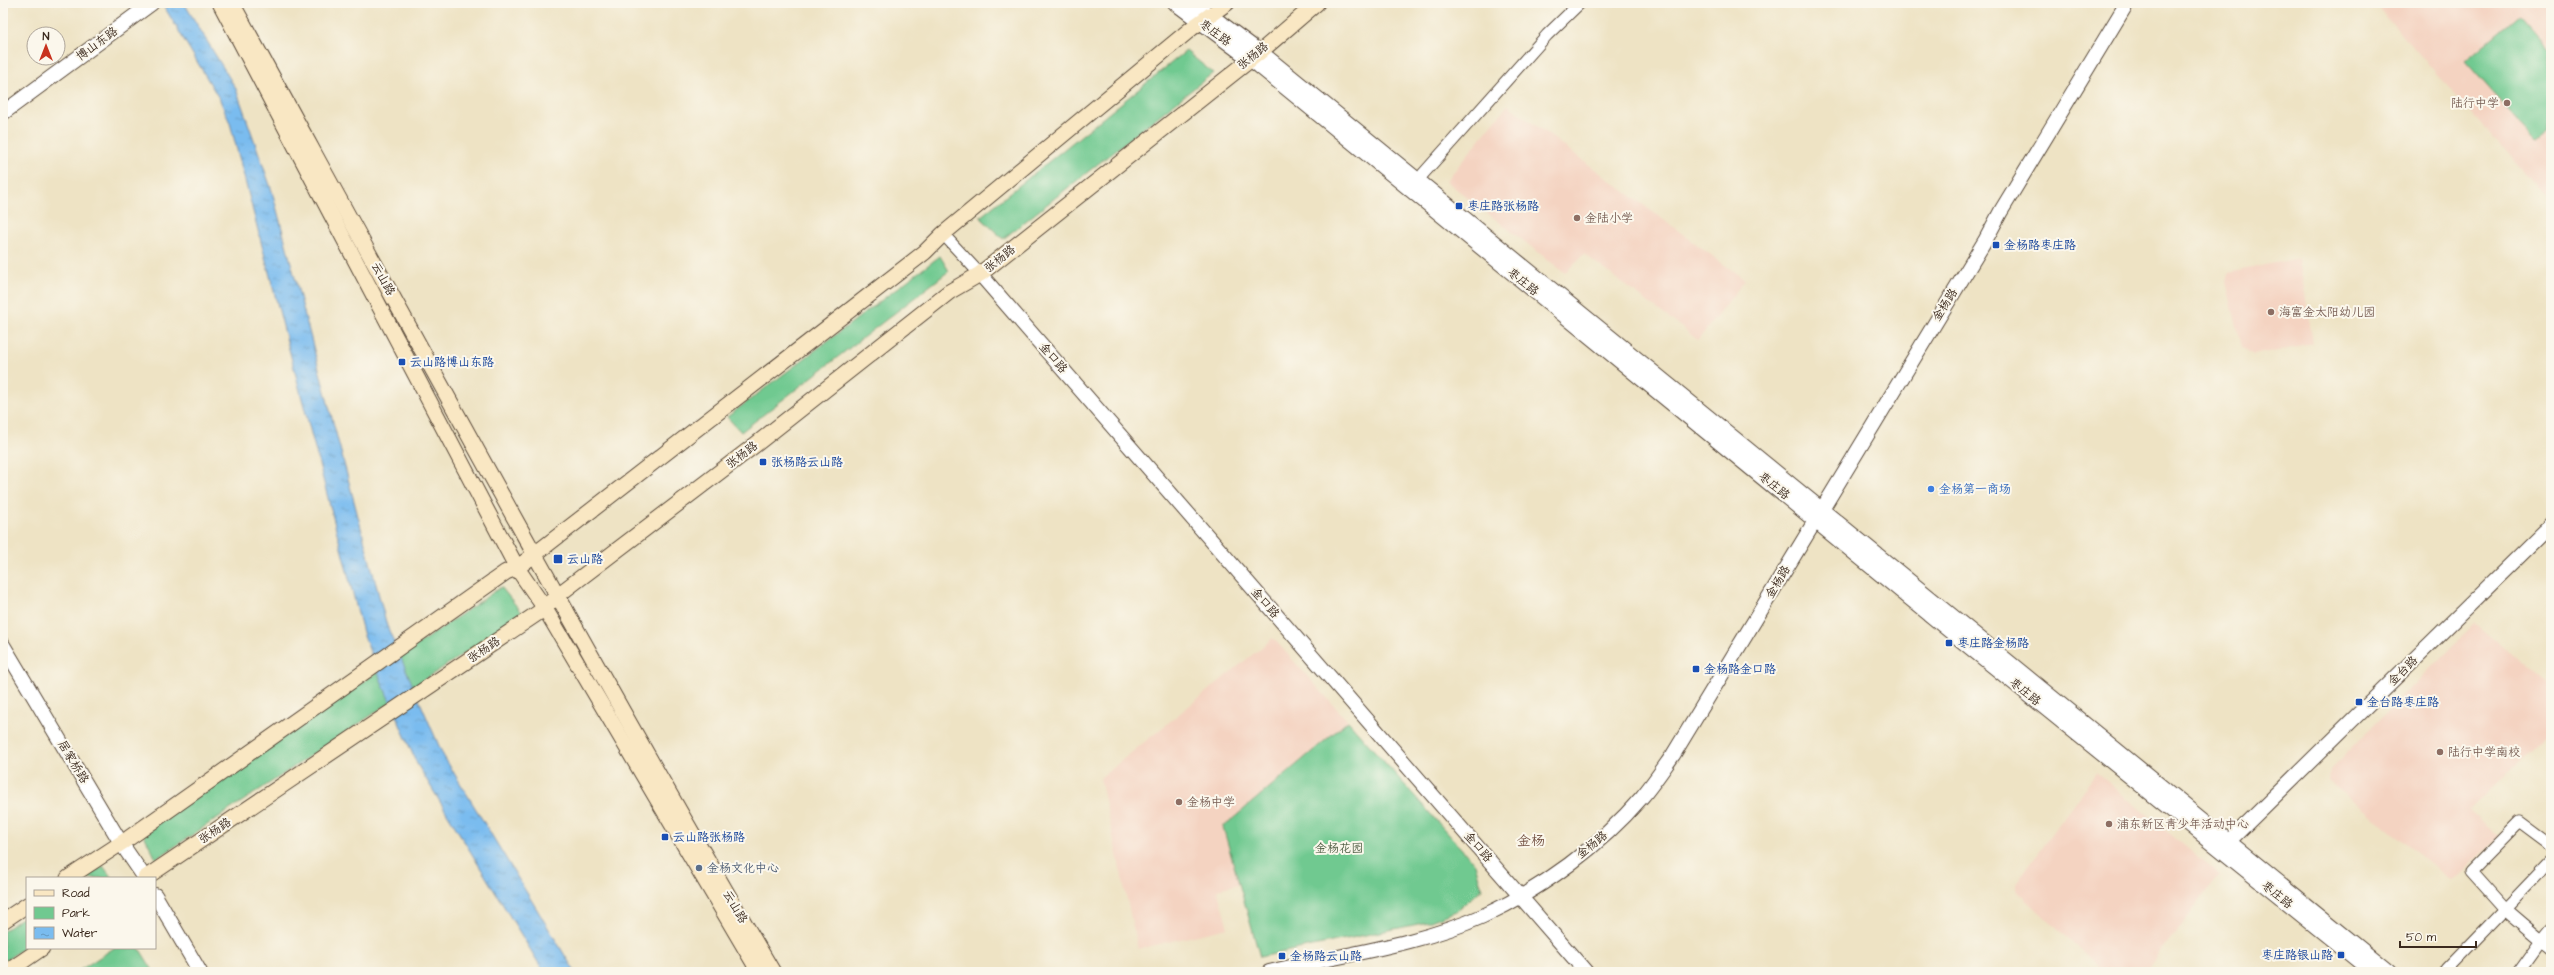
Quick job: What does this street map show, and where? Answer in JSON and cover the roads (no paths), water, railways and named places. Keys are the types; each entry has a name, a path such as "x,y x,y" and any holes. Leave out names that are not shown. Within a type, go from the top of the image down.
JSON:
{"main road":[{"name":"云山路","path":"220,3 517,568 544,607 759,972"},
{"name":"云山路","path":"232,3 557,597 673,801 773,972"},
{"path":"70,877 405,646 506,572 517,568 925,252 943,234 1204,19 1227,3"},
{"name":"张杨路","path":"146,877 387,716 544,607 949,292 980,274 1255,56 1317,3"},
{"path":"3,921 26,906"},
{"path":"7,972 41,949"}],"street":[{"name":"枣庄路","path":"1175,3 1204,19 1255,56 2225,846 2372,972"},
{"name":"枣庄路","path":"1194,3 1204,19"},
{"path":"1423,174 1547,35 1580,3"},
{"name":"金杨路","path":"1269,972 1437,932 1482,916 1521,896 1601,838 1642,797 1673,755 1985,241 2001,211 2127,3"},
{"name":"博山东路","path":"3,113 151,4"},
{"name":"金口路","path":"943,234 980,274 1586,972"},
{"name":"金台路","path":"2225,846 2551,525"},
{"name":"居家桥路","path":"3,646 121,843 144,877"},
{"path":"2551,844 2520,821 2471,871 2505,909 2551,948"},
{"name":"枣庄路","path":"2225,846 2389,972"},
{"path":"2447,969 2551,861"},
{"path":"156,897 200,972"},
{"path":"2519,972 2551,929"}],"water":[{"path":"162,3 184,3 236,89 272,191 387,626 443,755 575,972 544,972 417,764 382,683 364,636 230,123 220,100"}],"place":[{"name":"陆行中学","path":"2507,103"},
{"name":"枣庄路张杨路","path":"1459,206"},
{"name":"金陆小学","path":"1577,218"},
{"name":"金杨路枣庄路","path":"1996,245"},
{"name":"海富金太阳幼儿园","path":"2271,312"},
{"name":"云山路博山东路","path":"402,362"},
{"name":"张杨路云山路","path":"763,462"},
{"name":"金杨第一商场","path":"1931,489"},
{"name":"云山路","path":"558,559"},
{"name":"枣庄路金杨路","path":"1949,643"},
{"name":"金杨路金口路","path":"1696,669"},
{"name":"金台路枣庄路","path":"2359,702"},
{"name":"陆行中学南校","path":"2440,752"},
{"name":"金杨中学","path":"1179,802"},
{"name":"浦东新区青少年活动中心","path":"2109,824"},
{"name":"云山路张杨路","path":"665,837"},
{"name":"金杨文化中心","path":"699,868"},
{"name":"枣庄路银山路","path":"2341,955"},
{"name":"金杨路云山路","path":"1282,956"}],"district":[{"name":"金杨","path":"1531,841"}],"park label":[{"name":"金杨花园","path":"1339,848"}]}
